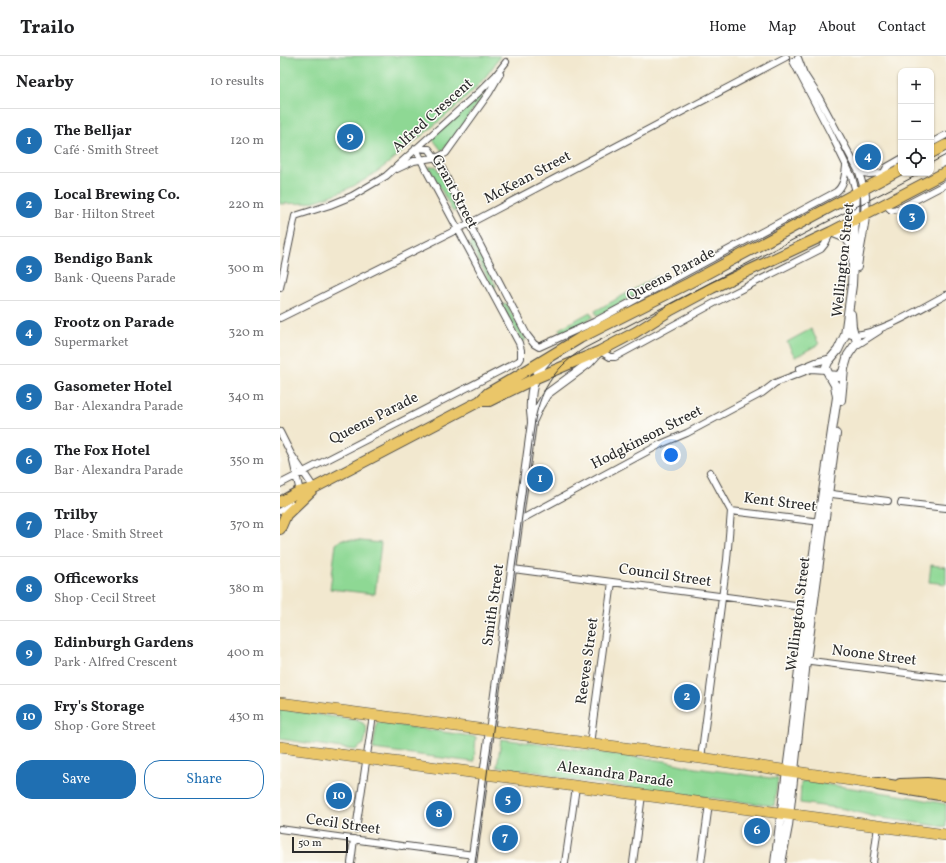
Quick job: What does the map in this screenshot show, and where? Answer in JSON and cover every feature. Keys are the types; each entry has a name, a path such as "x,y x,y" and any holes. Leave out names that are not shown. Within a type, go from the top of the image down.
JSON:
{"highway":[{"name":"Alexandra Parade","path":"280,704 701,758 946,795"},
{"name":"Alexandra Parade","path":"280,747 946,835"}],"main road":[{"path":"934,151 946,145"},
{"name":"Queens Parade","path":"280,502 301,495 480,401 488,393 580,338 689,283 860,190 881,176 898,170"},
{"name":"Queens Parade","path":"480,401 489,401 536,378 600,351 712,288 831,232 946,172"},
{"path":"280,528 286,515 301,495"},
{"name":"Alexandra Parade","path":"878,784 927,783 946,785"}],"street":[{"path":"786,57 789,60 796,58"},
{"name":"McKean Street","path":"280,318 469,224 786,57"},
{"path":"796,58 853,182 860,190"},
{"path":"796,58 859,172 860,190"},
{"name":"Alfred Crescent","path":"392,172 416,148 478,93 496,75 508,59"},
{"name":"Alfred Crescent","path":"280,288 293,221 296,216 352,196 411,162 436,158 445,154 489,93 508,59"},
{"path":"934,141 946,135"},
{"name":"Grant Street","path":"522,356 520,345 416,148 428,149 436,158 502,288 530,339"},
{"name":"Queens Parade","path":"859,172 881,176 888,166 898,160"},
{"name":"Queens Parade","path":"530,339 537,346 544,346 594,322 834,193 841,188 846,166"},
{"path":"886,204 891,210 896,210 946,184"},
{"name":"Wellington Street","path":"781,863 785,814 803,660 825,494 844,369 848,355 856,342 852,327 852,310 866,200 860,190"},
{"name":"Wellington Street","path":"825,494 837,397 835,385 828,373 827,363 838,350 845,335 852,285 855,220 860,190"},
{"path":"532,423 547,394 589,363 600,351 610,357 615,356 718,301 821,249 831,232 846,238 853,248"},
{"path":"492,293 502,288"},
{"path":"854,347 885,327 946,295"},
{"path":"845,335 867,334 885,327"},
{"path":"520,345 530,339"},
{"name":"Queens Parade","path":"280,484 519,361 522,356"},
{"name":"Smith Street","path":"473,859 520,520 532,423 530,404 532,388 541,367 550,356"},
{"name":"Hodgkinson Street","path":"785,379 807,366 832,358"},
{"name":"Hodgkinson Street","path":"520,520 661,444 687,433 762,393 775,383 811,369 828,373"},
{"path":"828,373 834,376 839,376 842,374 844,369"},
{"path":"280,432 291,454 314,488"},
{"path":"291,454 301,495"},
{"path":"701,758 732,510 710,472"},
{"path":"825,494 888,502"},
{"name":"Queens Parade","path":"280,511 301,495"},
{"path":"901,503 946,508"},
{"name":"Kent Street","path":"732,510 821,522"},
{"name":"Council Street","path":"513,568 810,608"},
{"name":"Reeves Street","path":"590,744 612,582"},
{"name":"Noone Street","path":"803,660 946,678"},
{"path":"356,829 373,715"},
{"path":"565,863 576,786"},
{"path":"633,863 642,795"},
{"path":"701,863 709,804"},
{"name":"Wellington Street","path":"775,863 785,814"},
{"path":"873,863 878,826"},
{"name":"Cecil Street","path":"280,829 404,846 473,859"},
{"path":"351,863 354,839"}],"green space":[{"path":"280,56 500,56 474,90 441,120 384,167 355,185 322,199 307,203 280,204"},
{"path":"481,95 483,96 442,151 432,138"},
{"path":"436,166 458,209 453,212 429,167"},
{"path":"471,242 474,243 496,286 493,288 470,245"},
{"path":"658,276 661,281 597,316 595,311"},
{"path":"506,303 526,340 522,342 502,305"},
{"path":"590,312 593,317 562,334 559,329"},
{"path":"811,329 819,344 795,357 787,342"},
{"path":"342,539 381,543 375,594 330,589 336,544"},
{"path":"931,565 946,567 946,584 929,582"},
{"path":"280,709 356,720 363,723 367,729 364,744 355,750 280,739"},
{"path":"377,722 476,737 474,762 373,749"},
{"path":"501,739 665,761 696,768 778,779 774,806 571,780 538,772 497,767"},
{"path":"804,781 899,795 946,804 946,827 875,817 845,809 800,803 801,783"}],"tram line":[{"path":"934,161 946,155"},
{"path":"475,863 535,420 541,398 552,378 566,362 585,348 915,176"}],"place":[{"name":"Edinburgh Gardens","path":"350,137"},
{"name":"Frootz on Parade","path":"868,157"},
{"name":"Bendigo Bank","path":"912,217"},
{"name":"The Belljar","path":"540,479"},
{"name":"Local Brewing Co.","path":"687,697"},
{"name":"Fry's Storage","path":"339,796"},
{"name":"Gasometer Hotel","path":"508,800"},
{"name":"Officeworks","path":"439,814"},
{"name":"The Fox Hotel","path":"757,831"},
{"name":"Trilby","path":"505,838"}]}
